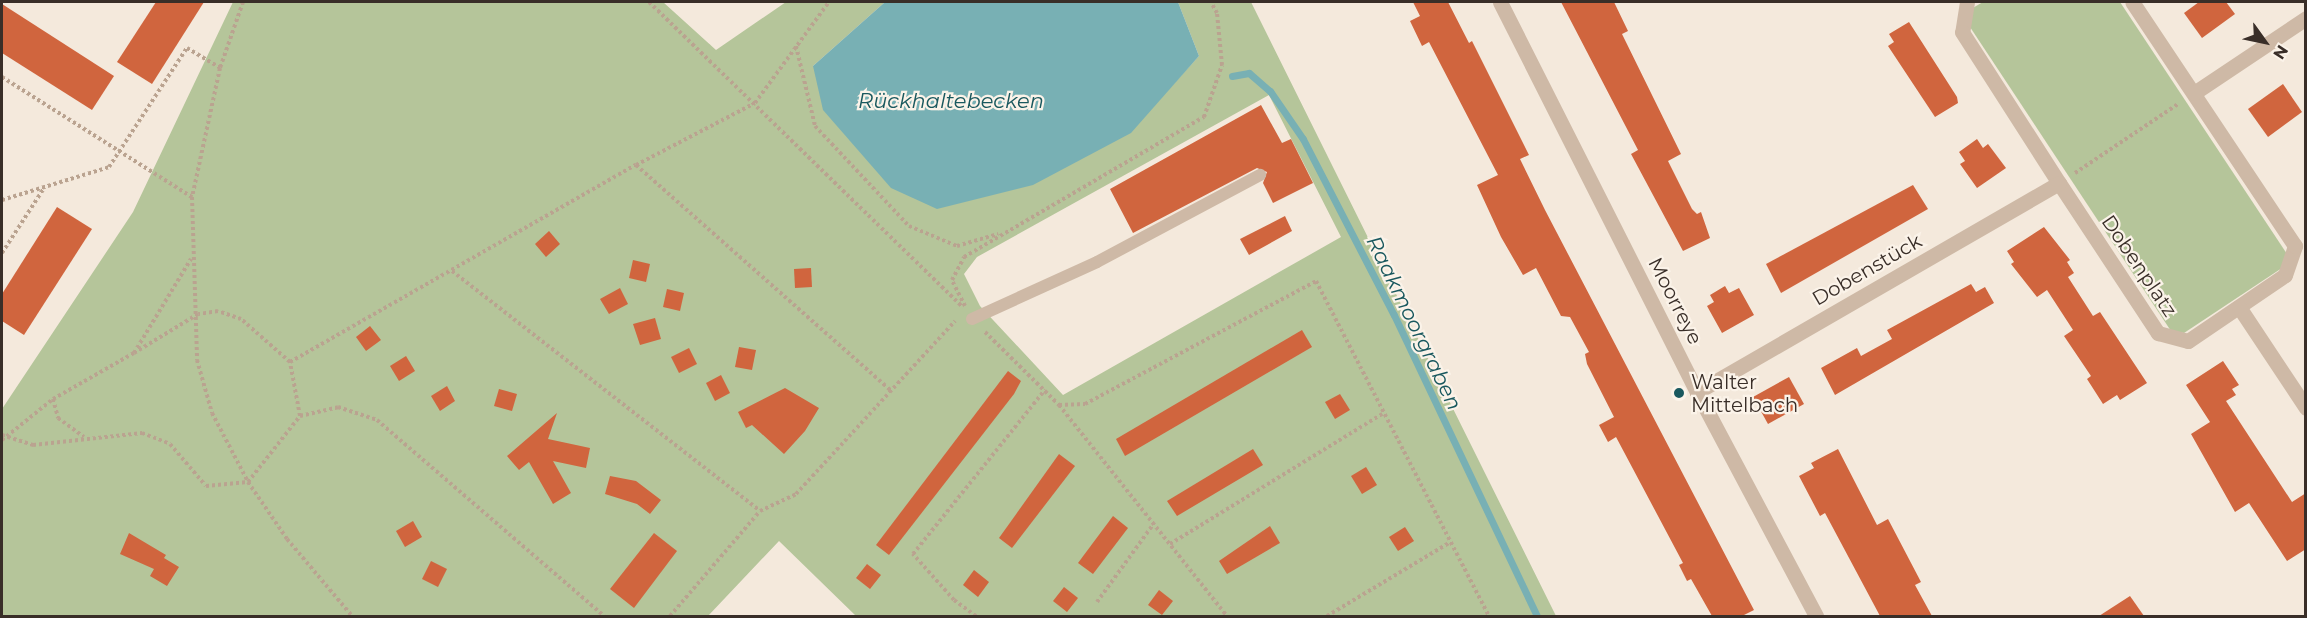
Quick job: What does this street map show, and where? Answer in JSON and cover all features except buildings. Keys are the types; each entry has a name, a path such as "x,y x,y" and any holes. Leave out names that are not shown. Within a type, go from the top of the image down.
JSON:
{"street":[{"name":"Moorreye","path":"1500,2 1697,392 1816,616"},
{"name":"Dobenplatz","path":"1967,2 1962,32 2059,183 2158,333 2188,341 2285,275 2295,246 2132,2"},
{"path":"2194,93 2306,18"},
{"name":"Dobenstück","path":"1697,392 2059,183"},
{"path":"2239,307 2306,408"}],"lane":[{"path":"969,314 1097,262 1260,175"}],"path":[{"path":"243,2 220,68 192,197 191,258 198,314 197,360 212,413 248,483 287,539 352,616"},
{"path":"649,2 755,103 1045,390 1152,526 1170,544 1227,616"},
{"path":"290,362 636,165 755,103 829,2"},
{"path":"969,314 952,280 964,257 1204,117 1222,65 1217,13 1211,2"},
{"path":"796,45 815,126 909,226 957,246 1004,232"},
{"path":"2,200 108,167 187,48 220,68"},
{"path":"2,77 192,197"},
{"path":"2059,183 2194,93"},
{"path":"636,165 891,391"},
{"path":"2,253 44,187"},
{"path":"134,353 191,258"},
{"path":"452,271 760,511"},
{"path":"1059,405 1085,404 1316,281 1382,414 1489,616"},
{"path":"2,438 53,399 198,314 218,310 241,320 290,362 300,416"},
{"path":"670,616 760,511 796,494 891,391 969,314"},
{"path":"976,616 954,600 913,554 1045,390"},
{"path":"53,399 58,418 84,437"},
{"path":"2,438 33,445 84,437 142,433 170,444 206,486 248,483 300,416 338,407 377,420 604,616"},
{"path":"1170,544 1382,414"},
{"path":"1097,602 1152,526"},
{"path":"1327,616 1449,543"}],"green space":[{"path":"233,2 663,2 716,50 786,2 885,2 813,66 1168,90 1199,56 1178,2 1251,2 1556,616 856,616 779,541 708,616 2,616 2,409 133,212","holes":["1269,95 1341,237 1063,395 980,306 964,274 977,257"]},
{"path":"1983,2 2120,2 2287,254 2285,266 2184,333 2171,331 1968,24 1971,9"}],"water":[{"name":"Rückhaltebecken","path":"885,2 1178,2 1199,56 1131,133 1033,185 937,209 891,188 823,110 813,66"}],"waterway":[{"name":"Raakmoorgraben","path":"1232,76 1249,73 1270,91 1303,139 1394,315 1537,616"}],"place":[{"name":"Walter Mittelbach","path":"1679,393"}]}
